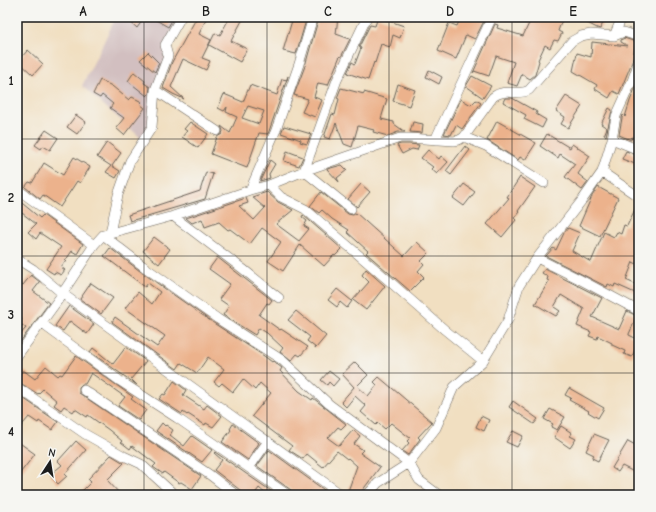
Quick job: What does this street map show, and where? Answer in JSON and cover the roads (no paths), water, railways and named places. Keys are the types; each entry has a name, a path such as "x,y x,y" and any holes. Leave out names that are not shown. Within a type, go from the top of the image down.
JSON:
{"street":[{"path":"106,234 130,161 152,127 155,90 168,56 165,45 180,17"},
{"path":"250,190 276,130 299,64 313,17"},
{"path":"304,171 337,80 367,17"},
{"path":"435,140 492,17"},
{"path":"614,36 622,17"},
{"path":"17,356 63,294 94,245 106,234 173,216 269,185 304,171 400,138 460,140 464,137 493,98 504,92 520,93 529,90 572,41 581,36 591,34 614,36 624,32 639,37"},
{"path":"367,495 378,482 409,463 436,428 454,387 483,361 508,320 519,286 537,258 602,172 612,139 616,116 632,81 639,61"},
{"path":"155,90 217,131"},
{"path":"464,137 486,146 544,183"},
{"path":"612,139 639,150"},
{"path":"304,171 351,209"},
{"path":"602,172 639,197"},
{"path":"269,185 281,197 305,209 483,361"},
{"path":"17,189 94,245"},
{"path":"173,216 279,298"},
{"path":"106,234 143,266 218,319 282,360 329,404 409,463 419,480 439,495"},
{"path":"537,258 579,278 639,311"},
{"path":"17,259 33,269 63,294 342,495"},
{"path":"41,323 120,381 177,418 288,495"},
{"path":"17,387 86,434 141,464 175,495"},
{"path":"84,390 210,475 236,495"},
{"path":"249,468 268,441"}]}
